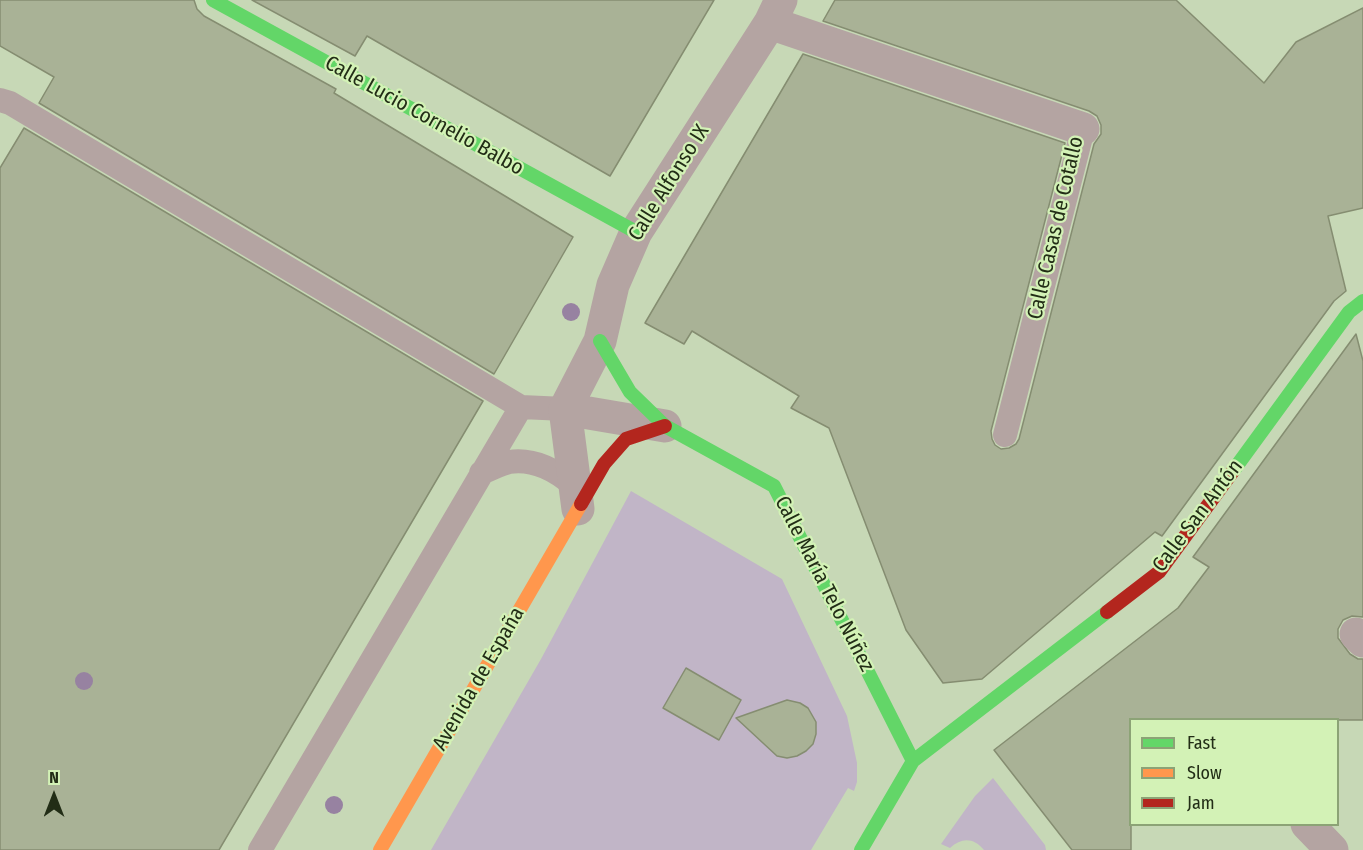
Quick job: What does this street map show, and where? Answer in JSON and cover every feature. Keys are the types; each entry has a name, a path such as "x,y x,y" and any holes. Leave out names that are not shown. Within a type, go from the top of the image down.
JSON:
{"street":[{"name":"Calle Lucio Cornelio Balbo","path":"234,5 636,232"},
{"name":"Calle Alfonso IX","path":"566,409 600,341 613,285 636,232 775,12"},
{"name":"Calle Casas de Cotallo","path":"775,12 1083,129"},
{"name":"Calle San Antón","path":"913,761 1159,572 1349,312 1363,301"},
{"name":"Calle María Telo Núñez","path":"600,341 630,392 664,426 774,486 913,761"},
{"path":"577,498 566,409 664,426"},
{"name":"Avenida de España","path":"380,850 577,498 626,439 664,426"},
{"path":"861,850 913,761"},
{"path":"1308,826 1332,850"}],"lane":[{"path":"0,100 10,103 521,407 566,409"},
{"name":"Calle Casas de Cotallo","path":"1005,435 1083,129"},
{"path":"260,850 521,407"},
{"path":"482,473 509,462 538,464 561,474 577,498"}],"shaded area":[{"path":"631,491 782,579 847,716 857,763 857,782 854,791 848,788 811,850 431,850 541,659"},
{"path":"993,778 1045,845 1046,850 984,850 968,840 954,844 950,848 941,844 975,796"}],"building":[{"path":"0,0 194,0 197,9 204,16 336,89 334,93 573,237 494,374 39,103 54,77 0,46"},
{"path":"252,0 714,0 610,176 367,36 355,56"},
{"path":"835,0 1176,0 1264,83 1296,42 1363,8 1363,208 1328,216 1346,291 1334,301 1162,536 1155,532 982,679 943,683 906,630 829,428 791,408 799,396 692,331 684,344 645,323 803,54 1065,143 991,431 995,445 1001,449 1009,448 1019,439 1094,144 1101,134 1101,125 1097,116 1089,111 823,21"},
{"path":"24,128 483,401 219,850 0,850 0,168"},
{"path":"1356,334 1363,361 1363,617 1352,616 1343,620 1338,629 1338,638 1350,654 1363,659 1363,720 1129,718 1131,850 1072,850 994,750 1178,608 1209,567 1193,557"},
{"path":"686,668 741,700 719,740 663,708"},
{"path":"787,700 800,703 808,708 816,722 816,734 813,744 806,751 787,758 777,756 736,718"}],"traffic: fast":[{"path":"213,0 636,232"},
{"path":"1233,471 1349,312 1363,301"},
{"path":"600,341 630,392 665,426 774,486 913,761"},
{"path":"861,850 913,761 1107,612"}],"traffic: slow":[{"path":"380,850 581,504"}],"traffic: jam":[{"path":"581,504 604,464 626,439 665,426"},
{"path":"1107,612 1159,572 1233,471"}]}
